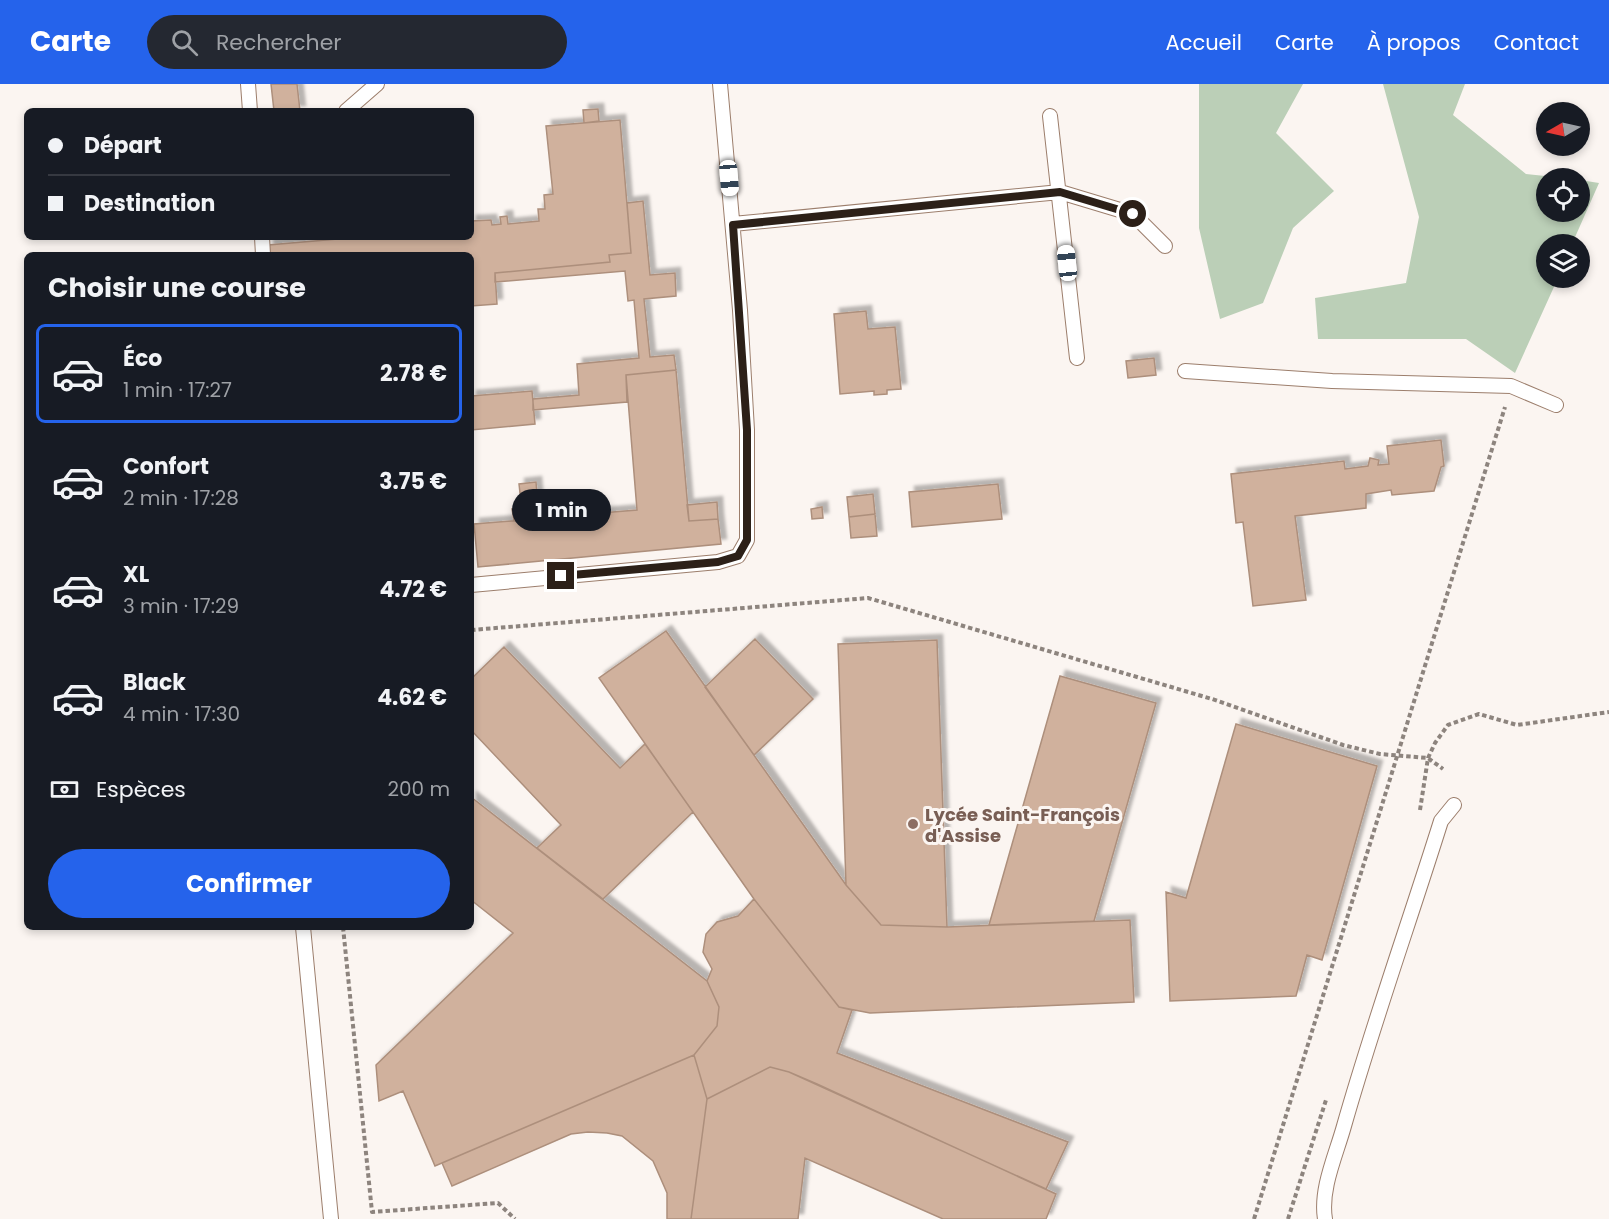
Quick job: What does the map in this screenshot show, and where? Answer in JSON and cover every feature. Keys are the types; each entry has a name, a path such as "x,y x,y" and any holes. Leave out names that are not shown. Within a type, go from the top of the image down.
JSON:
{"lane":[{"path":"248,84 250,108"},
{"path":"349,108 377,84"},
{"path":"474,585 718,562 738,556 747,540 747,430 733,225 720,84"},
{"path":"1050,116 1077,358"},
{"path":"733,225 1060,192 1133,214 1165,246"},
{"path":"1185,371 1332,381 1511,386 1556,405"},
{"path":"1325,1219 1323,1208 1327,1185 1350,1106 1441,821 1454,805"},
{"path":"303,930 331,1219"}],"path":[{"path":"1254,1219 1511,386"},
{"path":"474,630 868,598 1212,699 1343,745 1380,754 1428,758 1443,769"},
{"path":"343,930 372,1212 498,1203 515,1219"}],"green space":[{"path":"1199,84 1303,84 1276,133 1334,191 1293,228 1263,303 1220,319 1199,228"},
{"path":"1383,84 1465,84 1453,115 1526,174 1536,175 1536,222 1582,222 1576,234 1536,234 1536,288 1553,288 1515,373 1466,339 1318,339 1315,298 1406,283 1419,217"},
{"path":"1590,182 1599,183 1590,203"}],"building":[{"path":"271,84 297,84 300,108 274,108"},
{"path":"598,109 599,121 584,123 583,110"},
{"path":"620,120 631,253 609,255 610,262 495,273 497,304 474,306 474,252 269,252 268,245 326,240 474,240 474,221 491,220 492,225 501,224 500,217 507,216 508,224 539,221 538,209 545,209 544,195 553,194 546,126"},
{"path":"643,201 650,275 675,273 676,296 644,299 650,357 674,355 676,370 626,375 627,402 533,410 533,399 579,395 577,364 639,358 634,300 628,301 625,271 495,282 495,273 610,262 609,255 631,253 627,203"},
{"path":"866,311 868,329 895,327 901,389 887,390 887,394 874,395 874,391 840,394 834,314"},
{"path":"1154,358 1156,375 1128,378 1126,361"},
{"path":"676,370 689,521 718,519 721,544 478,567 474,524 523,520 519,484 536,482 539,518 637,510 626,375"},
{"path":"532,391 535,424 474,430 474,396"},
{"path":"1441,440 1444,466 1441,467 1434,491 1392,495 1391,490 1366,494 1366,508 1295,516 1306,600 1253,606 1243,522 1236,523 1231,474 1344,461 1345,469 1368,466 1370,458 1379,460 1378,465 1389,464 1387,446"},
{"path":"998,484 1002,519 912,527 909,492"},
{"path":"873,494 875,514 849,517 847,497"},
{"path":"544,497 547,518 539,518 538,498"},
{"path":"717,502 718,519 689,521 687,505"},
{"path":"822,507 823,518 812,519 811,509"},
{"path":"512,509 521,509 523,520 514,521"},
{"path":"875,514 877,536 851,538 849,517"},
{"path":"666,631 846,885 881,925 947,927 1130,920 1134,1002 870,1013 839,1007 754,899 599,678"},
{"path":"755,639 813,699 754,755 705,687"},
{"path":"937,640 947,927 881,925 846,885 838,644"},
{"path":"504,647 620,768 645,744 693,812 603,899 537,848 561,825 474,733 474,676"},
{"path":"1060,676 1156,703 1094,921 989,925"},
{"path":"1236,724 1377,766 1322,960 1307,955 1296,996 1170,1001 1166,892 1186,898"},
{"path":"474,799 707,981 719,1007 717,1026 694,1055 435,1166 403,1091 379,1101 376,1065 513,933 474,902"},
{"path":"754,899 839,1007 852,1010 837,1053 1068,1142 1046,1189 789,1072 770,1067 707,1099 694,1055 717,1026 719,1007 707,981 712,969 703,952 706,934 717,922 738,916"},
{"path":"694,1055 707,1099 691,1219 667,1219 667,1193 653,1161 622,1136 607,1133 571,1134 452,1186 442,1163"},
{"path":"770,1067 817,1084 1056,1194 1046,1219 943,1219 805,1158 798,1219 691,1219 707,1099"}],"place":[{"name":"Lycée Saint-François d'Assise","path":"913,824"}],"route":[{"path":"561,576 718,562 738,556 747,540 747,430 741,310 733,225 1060,192 1133,214"}]}
